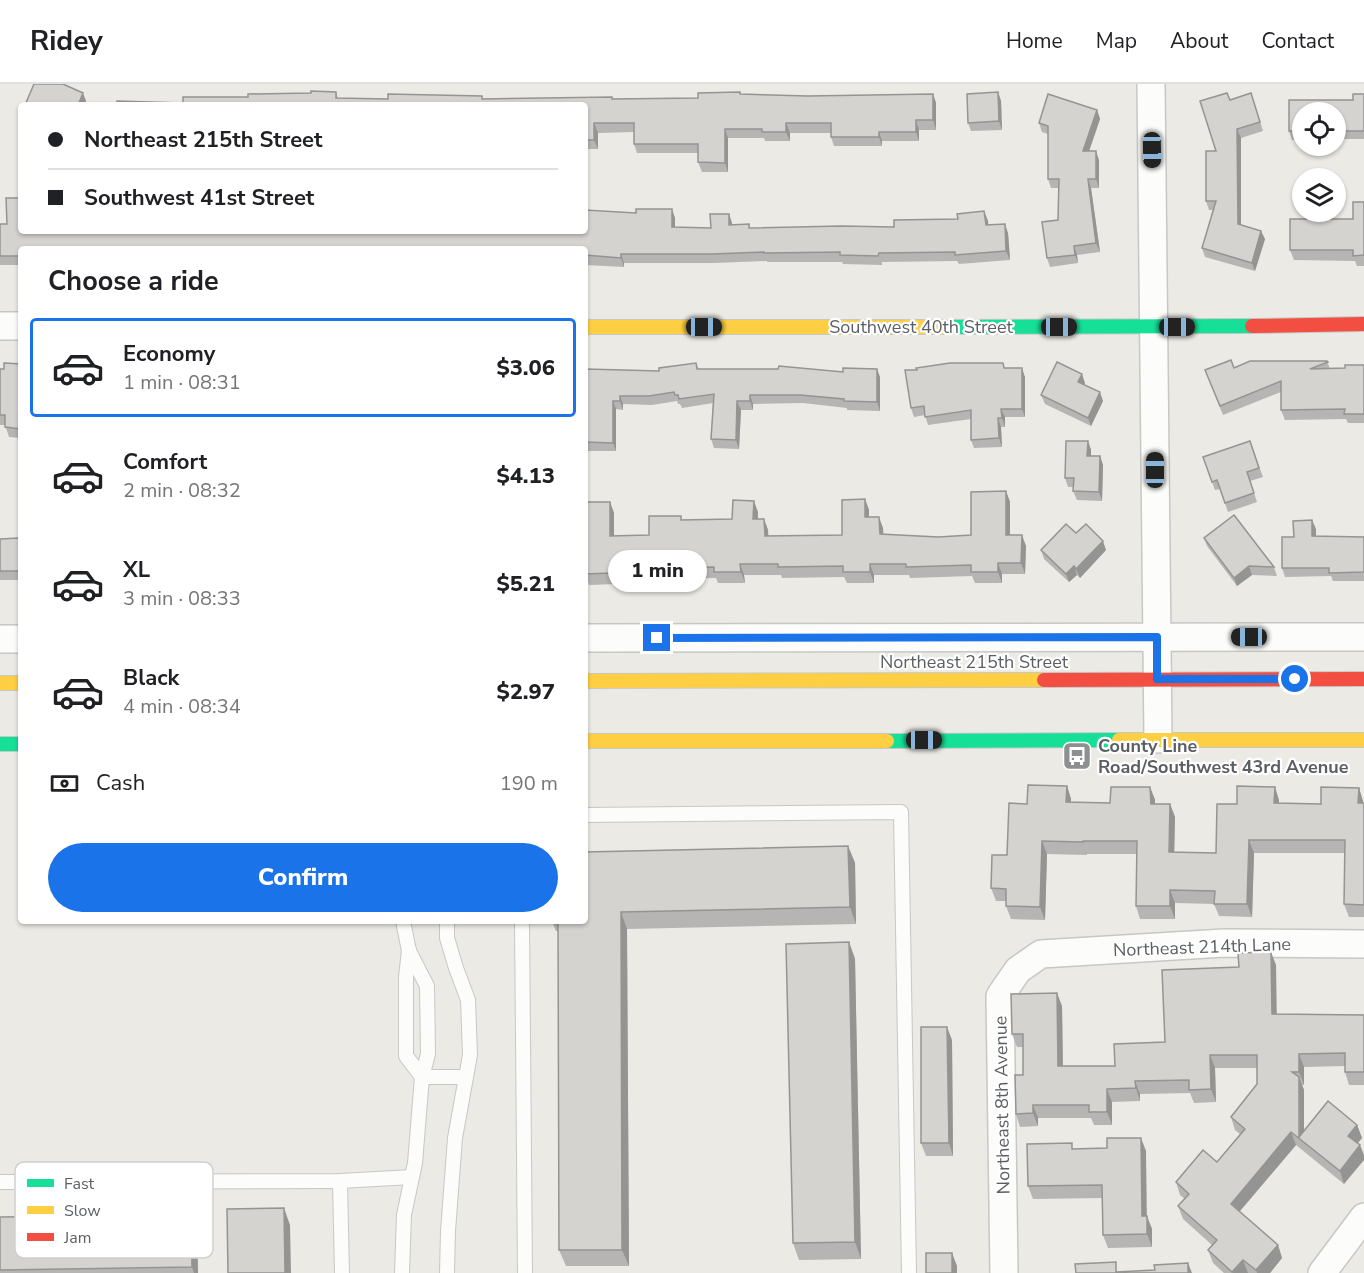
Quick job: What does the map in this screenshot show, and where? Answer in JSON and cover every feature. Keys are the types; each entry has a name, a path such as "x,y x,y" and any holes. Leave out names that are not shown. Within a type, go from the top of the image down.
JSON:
{"street":[{"path":"1152,84 1158,739"},
{"name":"Southwest 40th Street","path":"588,327 1154,327 1364,324"},
{"path":"0,326 18,326"},
{"path":"588,638 1364,637"},
{"path":"0,639 18,639"},
{"name":"Northeast 215th Street","path":"588,681 1364,679"},
{"path":"0,683 18,683"},
{"path":"588,741 1364,740"},
{"path":"0,744 18,744"},
{"name":"Northeast 214th Lane","path":"1041,954 1224,943 1364,944"},
{"name":"Northeast 8th Avenue","path":"1005,1273 1000,996 1018,970 1041,954"},
{"path":"1322,1273 1364,1217"}],"lane":[{"path":"588,815 901,812 909,1273"},
{"path":"402,1273 404,1215 415,1163 422,1077 428,1054 428,986 409,949 404,924"},
{"path":"447,924 447,938 468,1000 470,1055 455,1138 447,1273"},
{"path":"522,924 525,1273"},
{"path":"409,949 406,977 406,1056 422,1077"},
{"path":"422,1077 466,1077"},
{"path":"213,1181 340,1181 412,1177"},
{"path":"340,1181 342,1273"},
{"path":"0,1182 15,1182"}],"building":[{"path":"34,84 63,84 83,93 79,102 26,102"},
{"path":"311,91 336,92 336,98 388,99 388,94 482,96 482,99 612,97 612,99 698,98 698,93 740,92 740,94 808,96 933,94 933,120 916,120 916,132 879,132 879,137 831,137 831,123 786,123 786,132 762,132 762,129 725,129 725,163 698,162 698,144 634,144 634,123 594,123 594,140 588,140 588,102 183,102 183,97 248,97 248,94 311,93"},
{"path":"998,92 999,121 968,123 967,94"},
{"path":"1227,93 1230,100 1251,93 1260,122 1237,129 1238,224 1261,231 1252,263 1202,248 1216,201 1206,201 1206,151 1216,151 1200,101"},
{"path":"1048,94 1097,110 1083,151 1096,151 1096,179 1088,179 1096,243 1074,246 1075,255 1047,258 1042,222 1058,220 1059,179 1048,179 1048,126 1039,123"},
{"path":"1353,94 1364,94 1364,131 1346,131 1346,102 1292,102 1292,131 1289,131 1289,100 1353,100"},
{"path":"6,198 18,198 18,234 588,234 588,210 636,213 636,209 672,209 672,227 711,228 710,214 729,214 729,225 749,224 749,228 894,227 894,220 958,219 957,214 984,211 986,225 1005,224 1006,251 955,255 955,252 879,253 878,256 840,255 840,252 621,254 621,258 588,255 588,246 18,246 18,256 0,256 0,224 7,224"},
{"path":"1353,202 1364,202 1364,255 1353,256 1353,250 1290,250 1290,219 1292,222 1346,222 1346,219 1353,219"},
{"path":"1231,360 1234,368 1250,361 1328,362 1310,369 1364,365 1364,414 1344,414 1345,409 1281,410 1281,381 1220,406 1205,370"},
{"path":"1057,362 1082,374 1078,382 1100,392 1088,418 1041,395"},
{"path":"4,363 18,364 18,429 5,427 5,415 0,415 0,369 4,369"},
{"path":"696,363 697,369 778,369 779,366 843,372 843,368 877,369 877,402 844,401 844,399 800,395 750,395 750,401 737,401 736,440 711,439 714,394 679,399 674,392 649,396 620,396 620,401 613,401 613,443 588,442 588,369 659,371 659,368"},
{"path":"950,363 1003,363 1004,368 1022,368 1022,409 1001,409 1002,418 998,418 999,438 971,440 971,410 925,417 924,406 911,408 905,370 917,370 916,368"},
{"path":"1066,441 1088,441 1087,456 1100,456 1099,492 1073,491 1074,478 1065,478"},
{"path":"1250,441 1259,468 1247,472 1254,493 1225,503 1217,480 1212,482 1203,457"},
{"path":"1006,491 1006,535 1022,535 1021,563 998,563 998,572 971,572 971,565 906,567 906,564 870,564 870,572 843,572 843,566 778,567 778,564 740,564 741,572 714,572 714,567 649,568 649,565 612,566 612,573 588,574 588,502 610,502 610,536 649,535 649,516 681,516 681,520 732,519 733,500 754,501 753,519 764,519 765,536 842,535 842,500 865,499 865,517 879,517 880,534 938,537 971,535 971,492"},
{"path":"1234,515 1274,567 1249,566 1234,578 1204,538"},
{"path":"1312,520 1312,536 1364,537 1364,572 1329,573 1329,568 1282,568 1282,537 1294,537 1293,521"},
{"path":"1066,524 1076,533 1086,524 1103,541 1076,569 1074,566 1066,574 1041,550"},
{"path":"18,538 18,571 0,571 0,539"},
{"path":"1028,785 1067,786 1066,802 1110,803 1111,787 1150,787 1151,804 1170,804 1169,852 1216,853 1217,804 1237,804 1237,786 1275,787 1274,803 1321,804 1321,787 1359,788 1358,803 1364,803 1364,905 1344,904 1345,840 1249,840 1247,904 1214,904 1215,891 1170,890 1170,906 1136,906 1137,841 1042,841 1040,907 1006,906 1006,889 991,888 992,855 1007,855 1009,803 1027,804"},
{"path":"848,846 850,907 621,912 622,1250 559,1250 558,924 588,924 588,852"},
{"path":"849,942 855,1242 793,1243 786,944"},
{"path":"1271,952 1272,1014 1364,1015 1364,1072 1345,1072 1345,1053 1299,1054 1299,1072 1292,1072 1299,1077 1299,1137 1328,1101 1357,1125 1348,1136 1360,1145 1340,1171 1291,1132 1231,1204 1278,1245 1256,1270 1243,1260 1232,1272 1208,1250 1217,1240 1178,1206 1189,1194 1176,1182 1203,1150 1217,1162 1245,1129 1231,1117 1257,1084 1257,1055 1210,1055 1211,1089 1189,1090 1189,1080 1135,1081 1136,1088 1107,1089 1107,1112 1089,1112 1089,1105 1033,1105 1033,1113 1016,1114 1015,1075 1023,1075 1023,1034 1012,1034 1011,994 1057,993 1058,1066 1115,1066 1114,1044 1165,1042 1162,970 1239,967 1238,953"},
{"path":"921,1027 947,1027 949,1143 921,1143"},
{"path":"1107,1138 1141,1138 1142,1216 1147,1216 1147,1234 1103,1235 1102,1185 1028,1186 1027,1144 1072,1143 1072,1149 1107,1148"},
{"path":"284,1208 285,1273 228,1273 227,1209"},
{"path":"0,1217 15,1217 15,1258 192,1258 192,1267 0,1270"},
{"path":"926,1253 952,1253 952,1273 926,1273"},
{"path":"1116,1262 1116,1272 1155,1270 1154,1265 1188,1263 1188,1273 1076,1273 1075,1264"}],"traffic: fast":[{"path":"945,327 1252,326"},
{"path":"887,741 1119,740"},
{"path":"0,744 18,744"}],"traffic: slow":[{"path":"588,327 945,327"},
{"path":"588,681 1044,680"},
{"path":"0,683 18,683"},
{"path":"1119,740 1364,740"},
{"path":"588,741 887,741"}],"traffic: jam":[{"path":"1252,326 1364,324"},
{"path":"1044,680 1364,679"}],"place":[{"name":"County Line Road/Southwest 43rd Avenue","path":"1077,756"}],"route":[{"path":"657,638 1157,637 1157,679 1295,679"}]}
